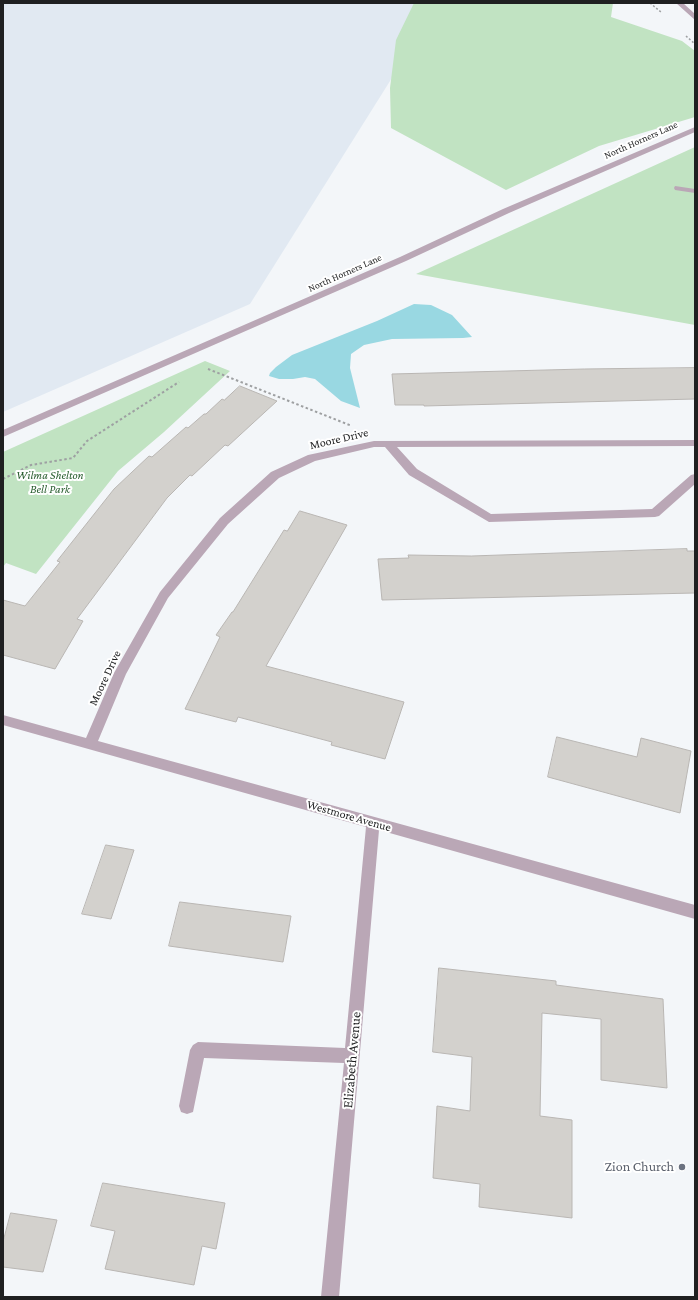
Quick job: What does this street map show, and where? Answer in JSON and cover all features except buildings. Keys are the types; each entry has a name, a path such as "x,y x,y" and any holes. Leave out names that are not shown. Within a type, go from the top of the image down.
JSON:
{"street":[{"path":"679,3 694,15"},
{"name":"North Horners Lane","path":"3,434 382,269 506,211 695,129"},
{"path":"678,188 695,191"},
{"name":"Moore Drive","path":"90,744 120,673 164,594 224,521 275,475 312,458 374,444 695,443"},
{"path":"388,444 413,472 489,518 655,513 695,478"},
{"name":"Westmore Avenue","path":"3,720 695,912"},
{"name":"Elizabeth Avenue","path":"330,1297 373,823"},
{"path":"187,1106 198,1050 352,1056"}],"path":[{"path":"203,367 354,427"},
{"path":"3,479 31,465 73,458 87,441 184,379"}],"shaded area":[{"path":"3,3 439,3 250,304 3,412"}],"green space":[{"path":"414,3 613,3 611,17 682,41 695,51 695,117 599,146 506,190 391,128 390,88 396,40"},
{"path":"695,147 695,325 416,274"},
{"name":"Wilma Shelton Bell Park","path":"205,361 230,371 164,432 118,471 36,574 6,563 3,567 3,452"}],"water":[{"path":"414,304 431,305 452,315 472,337 392,339 364,345 351,354 350,368 360,408 341,401 315,379 305,377 279,379 269,376 276,367 292,355 377,321"}],"place":[{"name":"Zion Church","path":"682,1167"}]}
